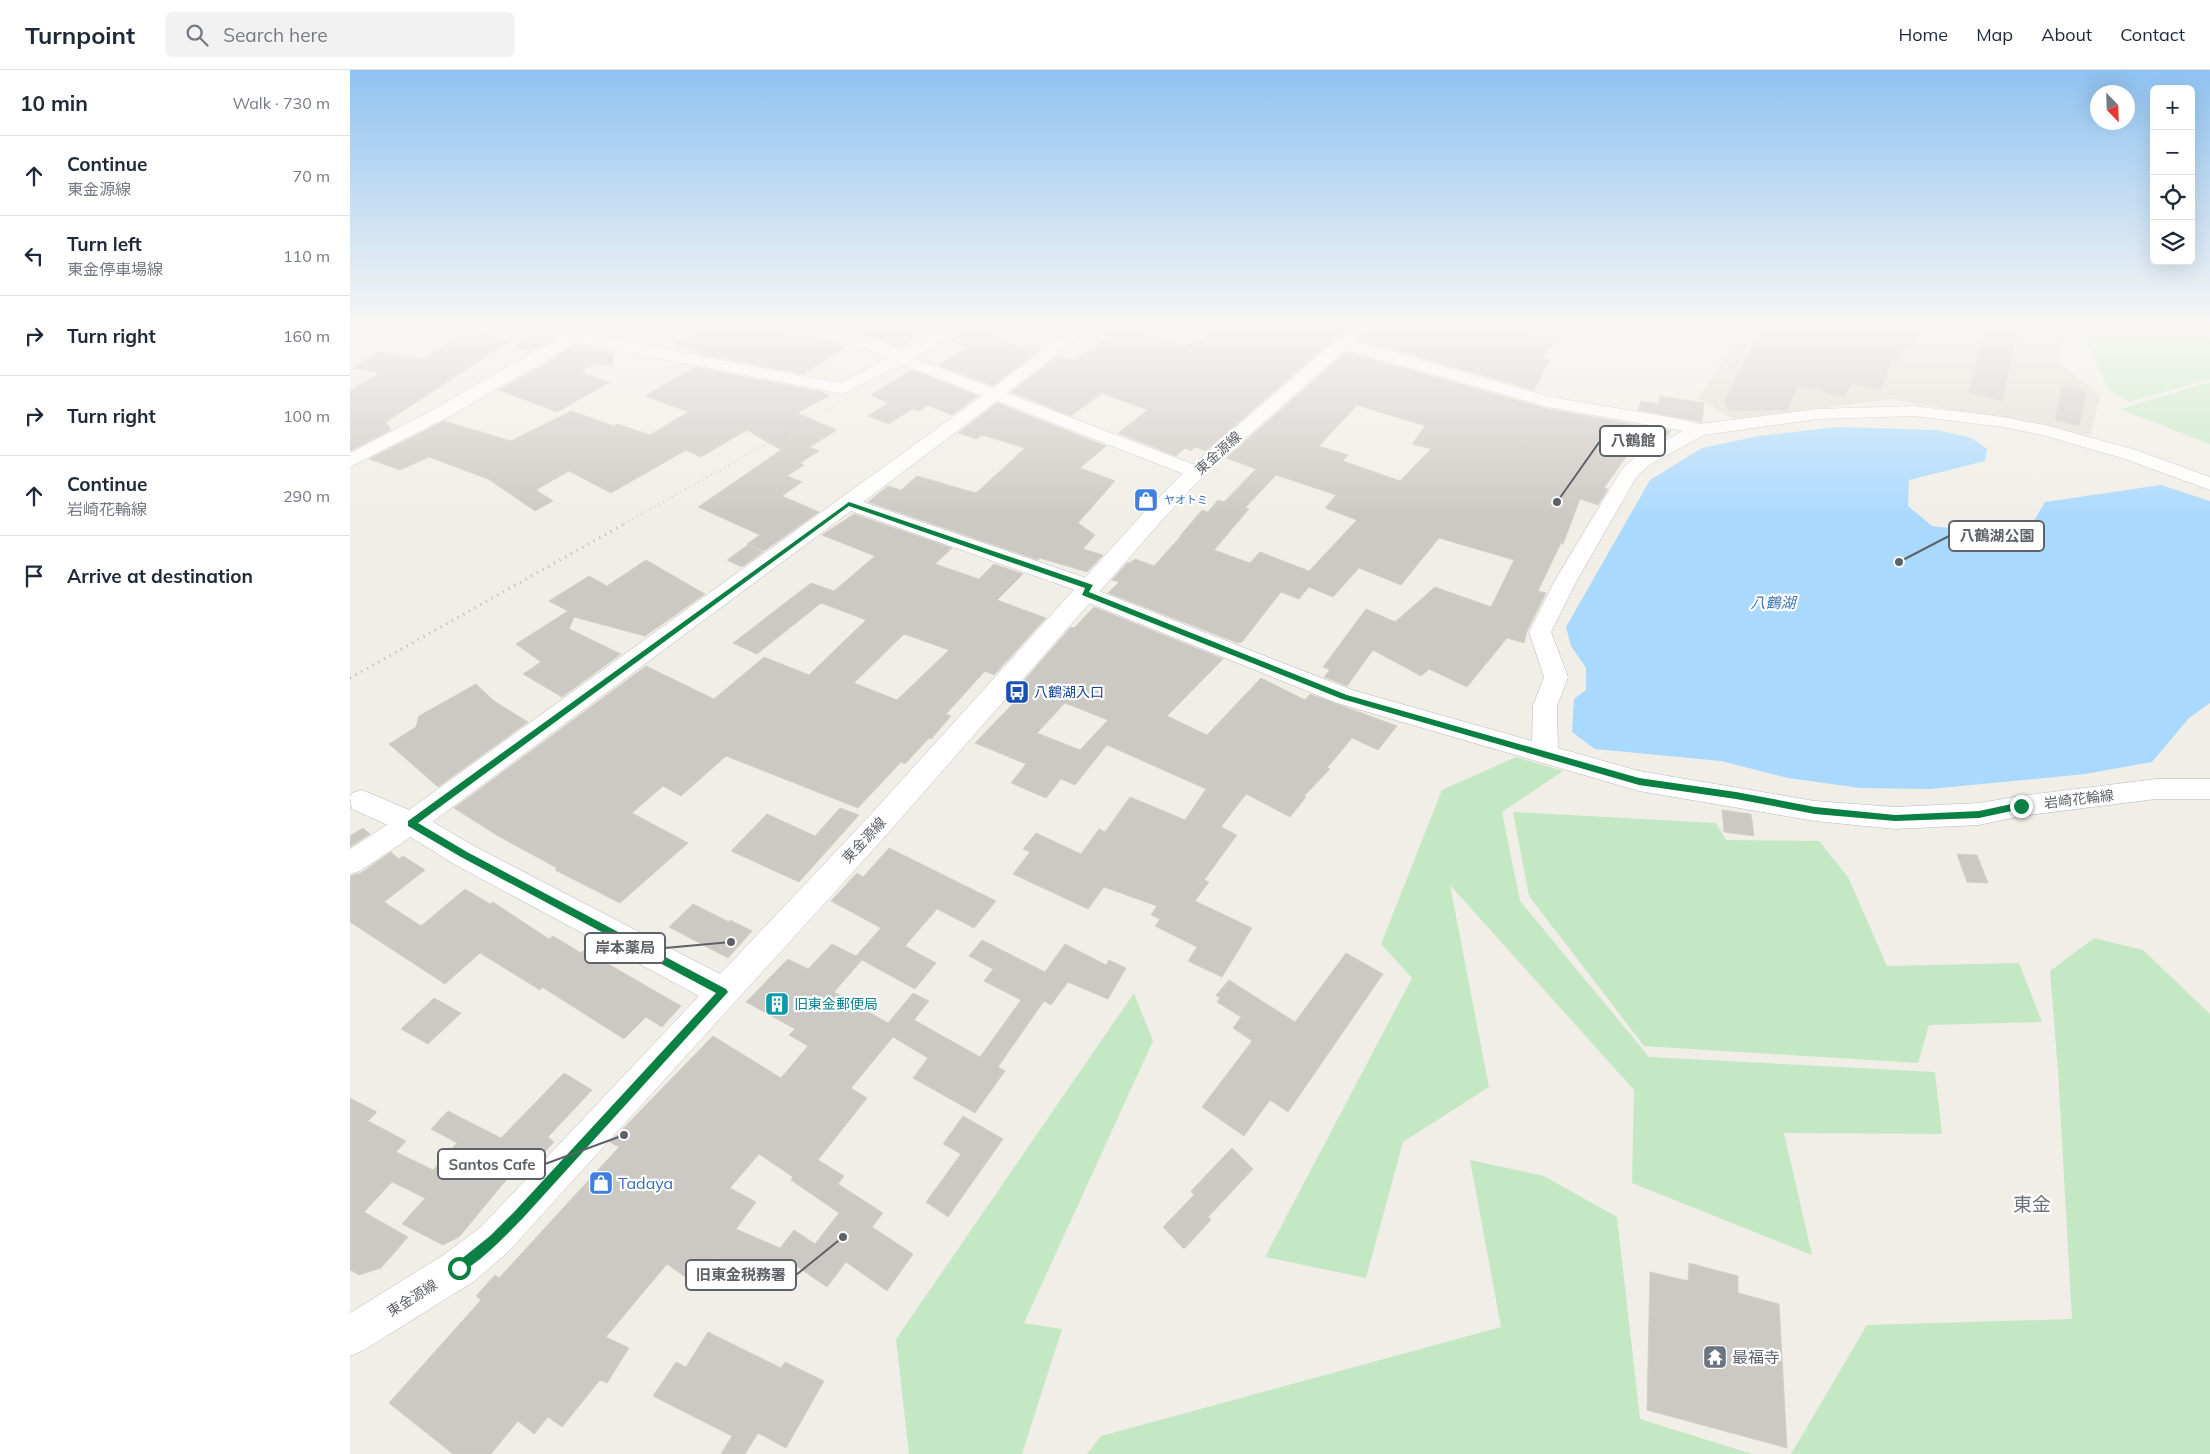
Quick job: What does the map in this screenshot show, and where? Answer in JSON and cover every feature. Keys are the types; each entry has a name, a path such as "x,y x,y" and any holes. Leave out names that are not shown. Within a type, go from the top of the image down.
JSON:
{"main road":[{"path":"350,461 480,391"},
{"name":"東金源線","path":"350,1336 459,1268 494,1240 872,832 1156,513 1196,472 1288,391"},
{"path":"362,801 411,824 464,855 723,992"}],"street":[{"path":"981,391 1196,472"},
{"path":"350,863 411,824 1002,391"},
{"path":"1508,391 1548,402 1676,423 1698,430"},
{"path":"1546,754 1543,714 1546,696 1556,678 1540,632 1565,582 1629,473 1642,461 1698,430 1818,414 1914,411 2003,422 2045,430 2129,454 2210,484"},
{"name":"岩崎花輪線","path":"849,504 1087,590 1345,697 1639,781 1736,796 1815,811 1895,818 1979,814 2021,806 2156,789 2210,789"}],"shaded area":[{"path":"1703,391 2095,391 2101,395 2090,435 1891,399 1736,420 1698,398"}],"green space":[{"path":"2111,391 2169,391 2129,402"},
{"path":"2181,391 2210,391 2210,444 2120,409"},
{"path":"1516,757 1563,771 1502,812 1520,901 1649,1057 1935,1072 1942,1134 1784,1133 1812,1255 1632,1183 1634,1090 1450,885 1489,1087 1403,1142 1366,1278 1265,1257 1412,978 1381,944 1442,790"},
{"path":"1513,812 1716,823 1726,840 1819,841 1848,877 1887,966 2019,963 2042,1022 1929,1025 1918,1063 1644,1046 1529,896"},
{"path":"2094,938 2143,950 2210,1014 2210,1454 1791,1454 1867,1325 2072,1319 2058,1071 2050,971"},
{"path":"1134,993 1153,1041 1024,1323 1062,1329 1022,1454 909,1454 896,1339"},
{"path":"1470,1160 1544,1176 1617,1217 1640,1419 1752,1454 1087,1454 1101,1436 1501,1327"}],"water":[{"name":"八鶴湖","path":"1837,427 1937,430 1972,438 1987,449 1985,461 1909,480 1908,506 1932,526 1957,529 2032,524 2045,502 2161,485 2210,501 2210,703 2189,718 2152,762 2085,774 1930,789 1860,788 1788,778 1721,761 1595,749 1572,732 1574,699 1586,690 1586,668 1571,646 1566,627 1650,480 1702,448 1758,436"}],"building":[{"path":"350,391 434,391 386,422 391,430 350,451"},
{"path":"501,391 595,391 557,412"},
{"path":"654,391 814,391 829,396 797,413 837,430 810,447 819,451 800,463 804,465 787,476 802,482 782,496 819,512 764,551 747,544 760,535 698,507 781,450 747,430 701,457 686,450 611,493 569,471 536,490 553,501 535,511 488,479 429,457 400,470 369,459 444,421 511,441 571,411 614,426 617,424 650,435 688,412 645,396"},
{"path":"878,391 964,391 978,396 952,415 928,405 920,411 912,409 889,424 868,416 888,403 871,395"},
{"path":"1275,391 1206,451 1195,447 1191,451 1185,448 1176,456 1118,433 1148,410 1102,393 1071,416 1011,392"},
{"path":"1302,391 1483,391 1548,409 1671,431 1667,436 1663,435 1657,443 1647,440 1639,452 1631,450 1604,488 1608,489 1598,505 1580,499 1563,544 1561,543 1538,591 1546,593 1527,631 1524,643 1507,638 1467,687 1429,669 1421,676 1373,650 1347,686 1324,677 1330,670 1323,667 1366,609 1395,622 1435,587 1491,607 1514,560 1439,538 1401,585 1359,568 1333,597 1309,587 1299,599 1281,592 1242,642 1238,643 1108,593 1119,582 1112,580 1127,563 1135,559 1154,566 1202,510 1208,512 1218,500 1224,502 1256,469 1226,458","holes":["1357,405 1425,426 1412,444 1431,449 1400,481 1343,461 1348,455 1319,446","1276,475 1336,495 1325,508 1357,520 1309,571 1260,552 1250,563 1214,550 1249,509 1245,508"]},
{"path":"1730,391 1795,391 1787,410 1729,411 1724,402"},
{"path":"1819,391 1848,391 1845,397"},
{"path":"1968,391 2004,391 2002,401"},
{"path":"2061,391 2086,392 2079,426 2055,420"},
{"path":"1660,396 1704,403 1702,422 1638,410 1641,401 1659,404"},
{"path":"997,403 1106,446 1080,468 1115,481 1078,523 1095,535 1083,549 1103,555 1087,572 1040,558 1038,560 868,502 888,486 901,490 917,476 976,493 1025,448 982,435 977,439 958,433"},
{"path":"854,514 952,548 935,564 979,579 994,564 1023,574 997,600 1046,618 994,675 985,671 946,714 951,716 931,739 929,738 905,764 901,762 858,808 726,756 681,796 663,786 632,813 688,843 620,903 555,870 557,868 498,836 454,808 646,666 714,699 764,657 809,675 866,620 821,603 757,654 733,643 811,583 834,591 875,556 822,535","holes":["904,634 949,650 897,700 854,683"]},
{"path":"748,545 763,552 742,567 727,560"},
{"path":"646,560 705,594 645,636 574,617 569,629 621,654 562,697 523,674 541,662 516,644 568,611 549,601 589,576 607,586"},
{"path":"1094,607 1223,659 1167,716 1207,735 1261,678 1305,700 1310,694 1397,726 1378,750 1352,738 1327,768 1330,769 1304,796 1306,797 1290,817 1246,794 1221,827 1237,835 1204,880 1209,882 1195,901 1252,928 1222,977 1188,961 1197,947 1155,926 1160,919 1151,915 1157,906 1104,887 1088,909 1013,874 1030,852 1023,849 1036,833 1081,854 1099,829 1105,832 1130,797 1185,820 1206,789 1107,745 1075,785 1061,779 1046,798 1011,783 1026,764 975,743 1028,688 1020,685 1071,627 1074,628","holes":["1065,703 1108,720 1080,750 1037,733"]},
{"path":"476,684 494,701 528,722 438,787 389,744 416,727 419,716"},
{"path":"840,808 859,815 799,882 731,851 767,814 815,836"},
{"path":"1722,810 1751,814 1754,836 1724,832"},
{"path":"363,828 370,834 350,847 350,836"},
{"path":"889,848 996,901 974,928 937,909 905,946 936,963 915,989 862,960 834,992 888,1023 913,993 929,1001 914,1020 980,1057 1021,1000 984,981 993,969 969,956 982,940 1045,972 1065,944 1106,965 1109,960 1126,968 1108,999 1068,982 1051,1005 1044,1001 998,1067 1005,1071 975,1113 913,1078 928,1058 893,1037 851,1088 867,1098 818,1160 844,1176 838,1184 883,1213 872,1227 913,1254 887,1291 846,1262 827,1287 786,1259 772,1282 716,1258 695,1284 667,1264 606,1337 629,1348 607,1383 600,1380 562,1427 548,1417 534,1434 518,1421 491,1454 453,1454 389,1403 481,1300 476,1296 495,1275 499,1278 619,1147 610,1142 713,1036 781,1078 808,1046 789,1035 795,1029 746,1002 788,959 808,969 832,944 856,956 881,928 831,901 857,873 863,877","holes":["759,1154 793,1177 791,1180 839,1213 815,1244 794,1230 780,1248 736,1229 756,1202 730,1188"]},
{"path":"391,852 399,859 403,856 425,870 384,902 421,926 465,889 490,904 493,902 549,939 553,936 581,953 584,950 681,1006 662,1027 646,1017 624,1039 542,987 540,990 480,953 445,984 350,922 350,876 361,873"},
{"path":"1957,854 1977,855 1988,883 1967,882"},
{"path":"693,904 752,931 728,958 669,927"},
{"path":"1346,953 1383,974 1288,1112 1270,1100 1244,1136 1202,1107 1252,1041 1233,1028 1241,1017 1217,1002 1220,998 1216,995 1229,980 1295,1022"},
{"path":"434,998 461,1013 428,1044 401,1029"},
{"path":"564,1073 592,1090 548,1137 554,1142 526,1172 517,1167 459,1237 443,1245 402,1224 425,1198 392,1182 364,1212 408,1237 381,1268 359,1275 350,1270 350,1098 377,1112 368,1121 406,1141 396,1152 433,1170 457,1143 431,1129 448,1111 501,1138"},
{"path":"963,1116 1003,1139 948,1217 926,1202 961,1154 943,1144"},
{"path":"1232,1148 1253,1169 1208,1217 1211,1220 1184,1249 1163,1227 1194,1195 1191,1191"},
{"name":"最福寺","path":"1689,1263 1738,1276 1738,1293 1779,1304 1787,1448 1647,1410 1650,1272 1688,1281"},
{"path":"708,1332 781,1368 785,1362 824,1381 786,1448 758,1433 745,1454 721,1454 732,1436 653,1396 676,1362 686,1367"}],"railway":[{"path":"624,524 861,391"},
{"path":"350,678 626,523"}],"place":[{"name":"ヤオトミ","path":"1146,500"},
{"name":"八鶴館","path":"1557,502"},
{"name":"八鶴湖公園","path":"1899,562"},
{"name":"八鶴湖入口","path":"1017,692"},
{"name":"岸本薬局","path":"731,942"},
{"name":"旧東金郵便局","path":"777,1004"},
{"name":"Santos Cafe","path":"624,1135"},
{"name":"Tadaya","path":"601,1183"},
{"name":"旧東金税務署","path":"843,1237"},
{"name":"最福寺","path":"1715,1357"}],"district":[{"name":"東金","path":"2032,1204"}],"route":[{"path":"459,1268 494,1240 519,1214 723,992 464,855 411,824 849,504 1090,587 1084,593 1345,697 1639,781 1736,796 1815,811 1895,818 1979,814 2021,806"}]}
